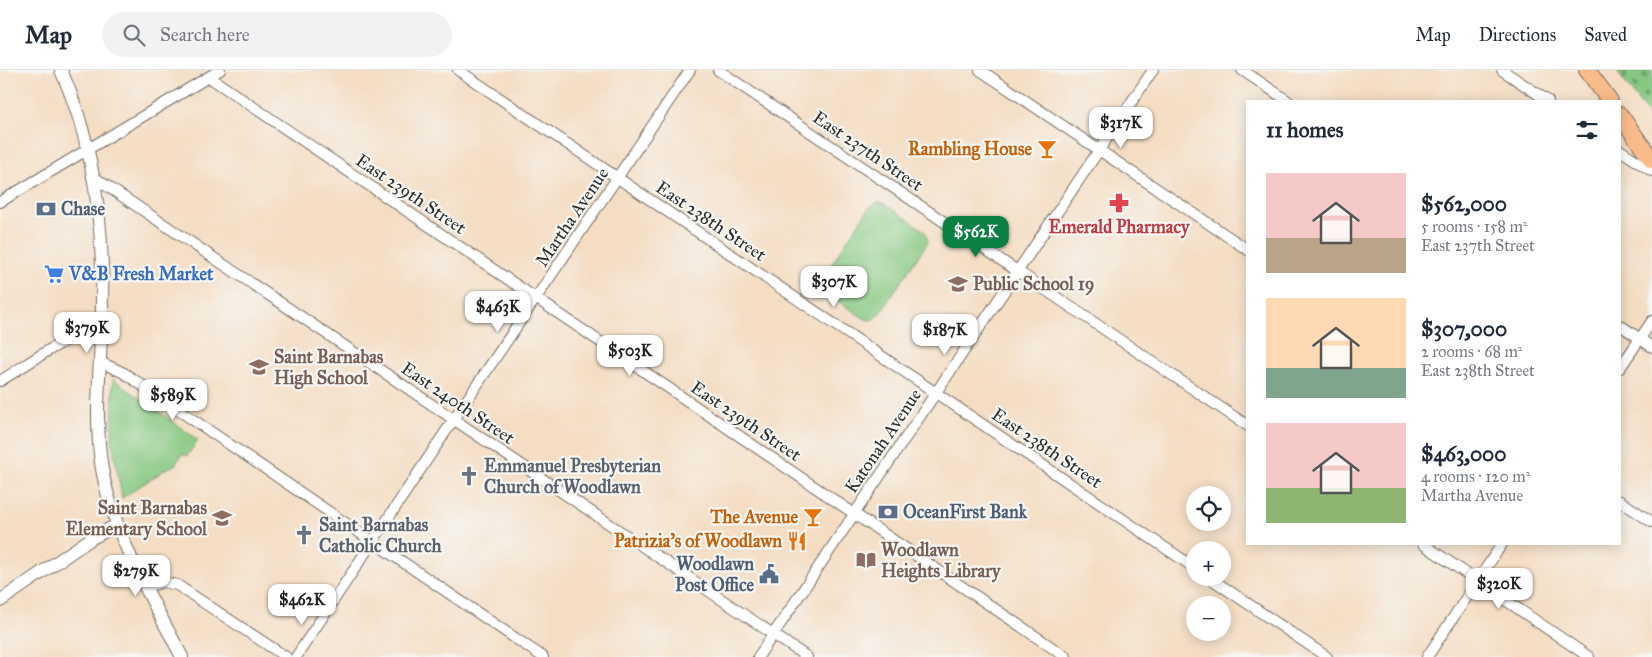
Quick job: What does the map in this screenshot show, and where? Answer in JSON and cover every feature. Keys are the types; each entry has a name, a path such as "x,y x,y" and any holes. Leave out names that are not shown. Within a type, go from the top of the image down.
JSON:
{"main road":[{"path":"1587,70 1609,100"},
{"path":"1621,117 1652,160"}],"street":[{"path":"61,70 73,100 87,149 99,220 102,260 102,327 98,404 100,448 106,487 117,525 182,657"},
{"path":"0,202 220,70"},
{"name":"East 238th Street","path":"458,70 1186,562"},
{"name":"Martha Avenue","path":"296,657 690,70"},
{"name":"East 237th Street","path":"718,70 1246,425"},
{"path":"980,70 1246,249"},
{"name":"Katonah Avenue","path":"758,657 1153,70"},
{"path":"1242,70 1287,100"},
{"path":"1502,70 1547,100"},
{"name":"East 239th Street","path":"209,77 1066,657"},
{"path":"1621,151 1652,171"},
{"name":"East 240th Street","path":"92,176 807,657"},
{"path":"1621,366 1652,321"},
{"path":"1621,326 1652,347"},
{"path":"0,381 77,334 102,327"},
{"path":"100,362 124,372 543,657"},
{"path":"1621,502 1652,522"},
{"path":"0,601 92,538 117,525"},
{"path":"1424,545 1589,657"},
{"path":"1427,657 1501,545"},
{"path":"146,587 163,582 177,585 286,657"},
{"path":"1222,586 1327,657"}],"green space":[{"path":"1616,70 1652,70 1652,120"},
{"path":"880,202 925,231 928,242 880,313 875,319 868,320 823,291 820,281 869,208"},
{"path":"113,379 198,440 187,456 182,454 175,465 122,498 112,442"}],"place":[{"name":"Rambling House","path":"1047,149"},
{"name":"Emerald Pharmacy","path":"1119,203"},
{"name":"Chase","path":"46,209"},
{"name":"V&B Fresh Market","path":"54,274"},
{"name":"Public School 19","path":"958,284"},
{"name":"Saint Barnabas High School","path":"259,367"},
{"name":"Emmanuel Presbyterian Church of Woodlawn","path":"469,476"},
{"name":"OceanFirst Bank","path":"888,512"},
{"name":"The Avenue","path":"813,517"},
{"name":"Saint Barnabas Elementary School","path":"222,518"},
{"name":"Saint Barnabas Catholic Church","path":"304,535"},
{"name":"Patrizia's of Woodlawn","path":"797,541"},
{"name":"Woodlawn Heights Library","path":"866,560"},
{"name":"Woodlawn Post Office","path":"769,574"}]}
